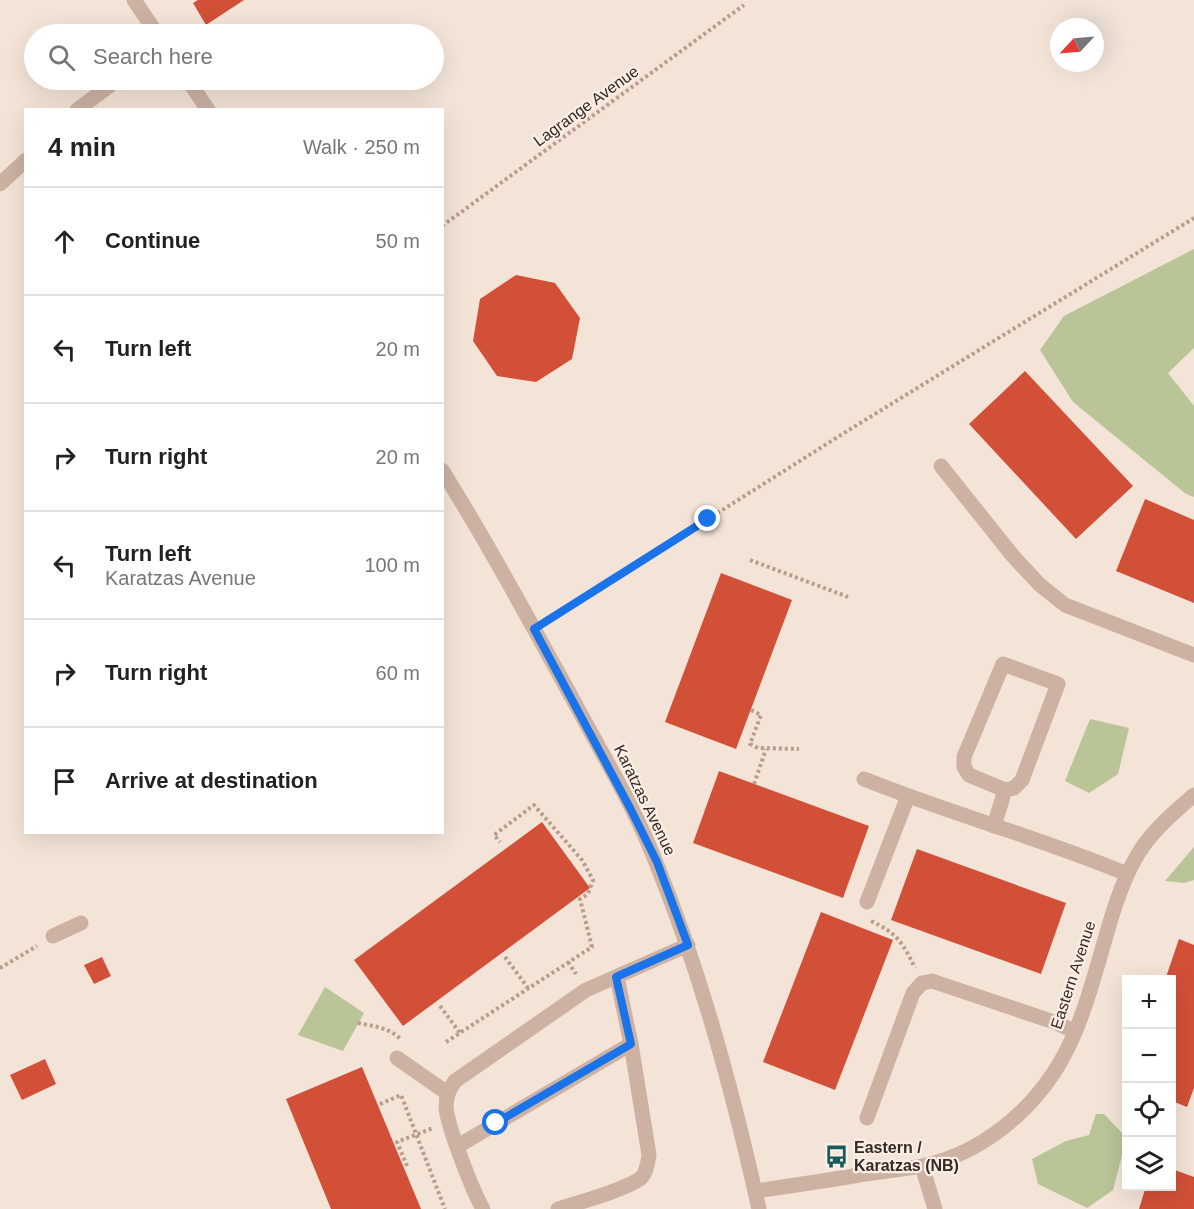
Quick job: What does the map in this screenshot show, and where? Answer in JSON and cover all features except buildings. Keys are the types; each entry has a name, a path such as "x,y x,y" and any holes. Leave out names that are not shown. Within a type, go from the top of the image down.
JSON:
{"street":[{"path":"134,0 150,24"},
{"path":"80,108 104,90"},
{"path":"195,90 207,108"},
{"path":"0,184 24,162"},
{"path":"941,466 1013,556 1040,585 1065,605 1194,655"},
{"name":"Karatzas Avenue","path":"444,473 534,629 657,862 688,945 711,1021 759,1209"},
{"path":"1003,664 1059,684 1022,780 1014,788 1005,790 969,775 964,768 964,757 1003,664"},
{"path":"864,779 1127,874"},
{"path":"994,826 1005,790"},
{"name":"Eastern Avenue","path":"755,1191 922,1166 964,1152 1009,1123 1047,1083 1075,1032 1088,999 1117,898 1138,853 1173,813 1194,795"},
{"path":"867,902 908,796"},
{"path":"53,936 81,923"},
{"path":"483,1209 446,1109 447,1093 455,1081 586,990 688,945"},
{"path":"558,1209 628,1185 641,1177 647,1168 650,1155 631,1044 616,977"},
{"path":"867,1118 913,993 922,982 932,981 1057,1023 1075,1032"},
{"path":"458,1146 631,1044"},
{"path":"397,1058 447,1093"},
{"path":"922,1166 935,1209"}],"path":[{"name":"Lagrange Avenue","path":"444,225 744,5"},
{"path":"534,629 843,433 1194,218"},
{"path":"750,560 848,597"},
{"path":"751,710 761,715 750,744 766,748 799,749"},
{"path":"754,784 766,748"},
{"path":"446,1042 592,947 580,899 588,894 593,880 582,860 534,805 494,835 500,842"},
{"path":"867,902 864,915 903,943 922,982"},
{"path":"0,968 53,936"},
{"path":"505,957 528,988"},
{"path":"440,1006 460,1033"},
{"path":"358,1023 384,1029 399,1037 405,1047 397,1058"},
{"path":"380,1104 401,1095 445,1209"},
{"path":"407,1166 397,1142 416,1134"}],"green space":[{"path":"1194,249 1194,348 1168,373 1194,406 1194,497 1186,494 1073,402 1040,350 1064,316"},
{"path":"1090,719 1129,728 1118,774 1089,793 1065,781"},
{"path":"1194,847 1194,880 1184,883 1165,881"},
{"path":"325,987 364,1013 343,1051 298,1035"},
{"path":"1096,1114 1104,1114 1122,1133 1122,1155 1113,1190 1087,1208 1038,1184 1032,1159 1066,1141 1089,1135"}],"place":[{"name":"Eastern / Karatzas (NB)","path":"836,1156"}],"route":[{"path":"496,1123 631,1044 616,977 688,945 657,862 602,753 534,629 708,519"}]}
